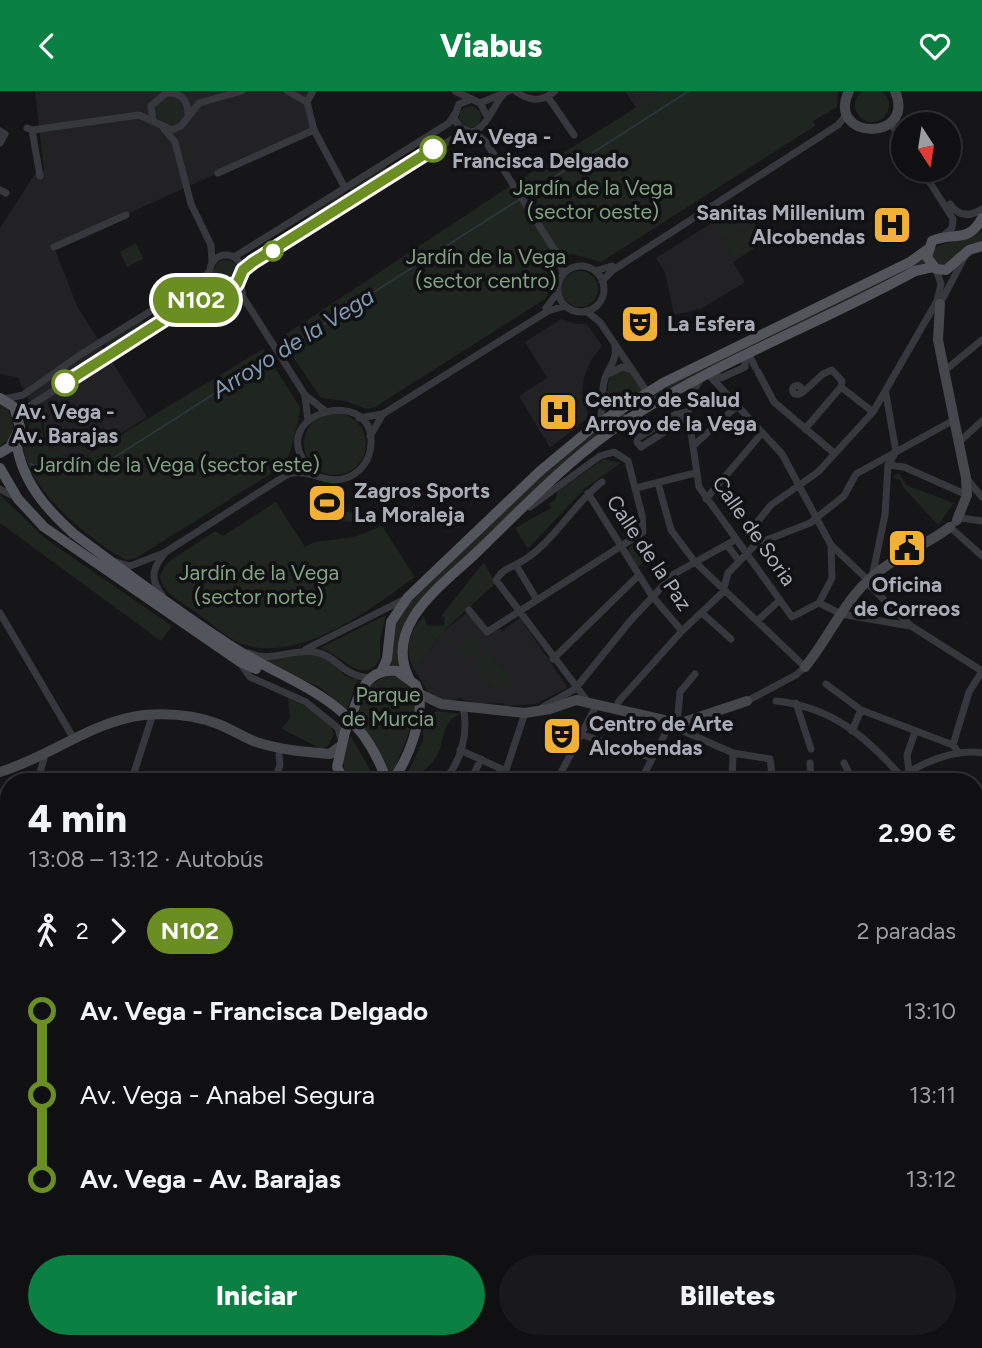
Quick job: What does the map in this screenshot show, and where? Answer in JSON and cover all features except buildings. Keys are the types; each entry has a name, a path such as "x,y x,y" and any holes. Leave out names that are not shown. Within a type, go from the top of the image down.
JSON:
{"main road":[{"path":"934,268 928,260 928,249 932,241 963,236 976,227 982,218"},
{"path":"395,773 421,713 420,694 402,661 401,646 407,626 432,595 600,439 645,409 747,355 915,271 950,268 965,252 979,246"},
{"path":"380,671 387,659 391,622 408,597 540,471 598,424 663,383 903,265 928,249"},
{"path":"2,399 13,407 19,419 16,439 18,453 34,492 49,510 103,555 219,639 247,657 303,683 346,715 362,745 385,773"},
{"path":"0,453 16,439"},
{"path":"3,473 29,513 62,541 240,662 313,696 346,715"},
{"path":"341,773 346,715 369,677 380,671 397,671 409,678"}],"street":[{"path":"175,142 181,126 200,103 242,91"},
{"path":"286,91 307,102"},
{"path":"313,91 307,102 314,130 345,188"},
{"path":"455,91 480,103 507,92 534,100 552,94 574,135"},
{"path":"439,379 552,305 563,275 559,257 486,142 474,132 465,131 456,124 455,91"},
{"path":"849,91 845,104 850,118 871,130 891,121"},
{"path":"486,142 484,125 487,115 507,92"},
{"path":"894,112 898,92"},
{"path":"40,176 29,129 139,115 162,93 179,95 200,103"},
{"path":"179,95 188,116"},
{"path":"139,115 164,129 175,142 191,204 211,245 223,255 234,257 449,123 455,111 470,100"},
{"path":"480,103 487,115"},
{"path":"151,106 153,121"},
{"path":"602,281 613,271 850,118"},
{"path":"474,132 484,125"},
{"path":"164,129 172,130 181,126"},
{"path":"218,173 314,130"},
{"path":"324,410 305,395 243,297 240,281 243,270 465,131"},
{"path":"0,143 3,133"},
{"path":"410,148 416,150 417,159"},
{"path":"390,159 391,169 397,172"},
{"path":"930,182 953,219 953,228 940,238"},
{"path":"936,182 957,212 972,215 982,209"},
{"path":"559,257 595,271 611,267 733,193"},
{"path":"54,247 126,215"},
{"path":"300,216 307,221 308,228"},
{"path":"279,229 280,237 288,241"},
{"path":"211,245 212,280 243,297"},
{"path":"675,726 747,701 796,675 805,667 869,579 900,555 921,547 956,521 967,495 966,478 938,340 940,304 963,259 979,246"},
{"path":"2,399 23,395 59,368 167,301 223,255"},
{"path":"234,257 243,270"},
{"path":"563,275 579,266"},
{"path":"756,544 758,521 771,505 817,472 873,412 886,394 940,293 941,281 934,268"},
{"path":"558,292 565,306 575,311 586,311 597,305 603,294 602,281 595,271"},
{"path":"19,419 31,405 174,313 240,281"},
{"path":"167,301 174,313"},
{"path":"597,305 600,322"},
{"path":"359,418 383,414 548,311 565,306"},
{"path":"586,311 600,322 636,374 647,393 645,409"},
{"path":"144,315 146,322 152,327"},
{"path":"920,333 930,328 938,340"},
{"path":"943,372 982,340"},
{"path":"598,424 604,409 604,384 615,358 614,343"},
{"path":"80,355 88,359 90,366"},
{"path":"747,355 774,402 834,453"},
{"path":"607,375 622,367 663,383"},
{"path":"59,368 61,377 67,382"},
{"path":"802,393 824,373 832,370 842,381 841,387 805,429"},
{"path":"708,375 782,454 831,545 869,579 911,626 982,670 969,692 953,745"},
{"name":"Calle de Soria","path":"708,375 694,390 688,411 695,473 706,499 792,617 819,603"},
{"path":"604,384 615,412 627,420"},
{"path":"841,387 873,412"},
{"path":"869,579 885,515 888,465 895,452 886,394"},
{"path":"305,395 308,421"},
{"path":"693,446 737,405"},
{"path":"314,473 301,456 299,439 308,421 324,410 343,409 359,418 370,437"},
{"path":"688,411 676,414 638,438 637,442 641,447 683,420 689,421"},
{"path":"288,474 314,473 334,480 355,474 368,458 370,437 383,414"},
{"path":"615,710 619,701 682,631 723,592 729,573 756,544 810,523 844,496 856,474 954,420"},
{"path":"959,442 982,422"},
{"path":"706,499 762,433"},
{"path":"469,610 487,632 643,532 636,488 628,461 622,455 608,452 502,529"},
{"path":"103,555 130,566 164,553 288,474 301,456"},
{"path":"888,465 904,467 967,495"},
{"path":"636,488 695,473"},
{"path":"966,478 982,497"},
{"path":"589,702 575,689 496,580 509,566 516,565 542,543 588,493 602,482"},
{"path":"658,482 671,530 695,562 723,592 805,667"},
{"path":"0,489 18,499"},
{"name":"Calle de la Paz","path":"588,493 652,596 682,631"},
{"path":"956,521 982,521"},
{"path":"956,521 982,556"},
{"path":"460,750 506,771 531,712 575,689 652,596 674,575 735,540"},
{"path":"727,545 739,561"},
{"path":"831,545 832,578 819,603 841,614 911,626"},
{"path":"164,553 152,576 154,585 166,601"},
{"path":"516,565 537,600"},
{"path":"553,659 639,575"},
{"path":"292,654 328,640 408,597"},
{"path":"757,621 780,600"},
{"path":"0,613 74,739"},
{"path":"702,613 731,639"},
{"path":"219,639 254,655 311,651 325,654 349,674 369,677"},
{"path":"2,773 109,723 143,715 172,714 217,723 253,741 282,749 330,754 342,740 338,728 306,702 250,677 240,662"},
{"path":"644,773 675,726 680,692 695,674"},
{"path":"562,773 583,735 589,702 586,678"},
{"path":"825,684 861,711 953,745 959,753"},
{"path":"420,694 441,704 531,712 576,699 664,720 733,753 770,759 772,773"},
{"path":"776,701 816,708 875,747 895,773"},
{"path":"796,703 811,749"},
{"path":"421,713 441,704"},
{"path":"450,773 458,763 465,722 463,707"},
{"path":"852,731 861,711"},
{"path":"3,773 44,759 102,731 151,720 171,719 214,728 279,755 325,759 337,773"},
{"path":"134,773 151,720"},
{"path":"915,732 907,755 909,771 959,753 982,753"},
{"path":"583,735 652,758"},
{"path":"733,753 733,773"},
{"path":"277,773 279,755"},
{"path":"40,773 44,759"},
{"path":"474,773 481,759"},
{"path":"844,763 849,773"},
{"path":"810,764 810,773"}],"shaded area":[{"path":"35,91 313,91 307,102 314,130 54,247 77,306 147,417 86,456 72,458 55,452 46,442 42,417 31,405 18,378 0,374 0,228 36,172 44,171"},
{"path":"625,91 663,91 636,108"},
{"path":"742,204 766,241 733,262 745,282 701,309 674,315 665,272 656,258"},
{"path":"561,319 575,324 587,324 602,346 591,360 584,378 582,393 589,417 550,448 519,396 547,378 525,342"},
{"path":"468,612 486,635 500,629 502,631 520,618 568,688 535,704 505,706 504,703 478,704 458,698 454,701 439,699 428,692 415,671 442,632"}],"green space":[{"path":"872,88 884,93 889,105 884,117 872,122 860,117 855,105 860,93"},
{"path":"663,91 838,91 837,107 813,121 815,126 601,262 572,254 559,257 545,299 375,407 367,409 345,401 321,398 280,338 513,184"},
{"path":"169,98 178,102 182,111 178,120 169,124 160,120 156,111 160,102"},
{"path":"466,106 474,106 481,113 481,121 474,128 466,128 459,121 459,113"},
{"path":"386,166 391,173 353,197 349,189"},
{"path":"344,192 349,199 311,223 307,216"},
{"path":"742,207 752,223 723,241 713,226"},
{"path":"754,225 764,241 734,259 724,244"},
{"path":"982,231 982,240 969,246 949,265 938,264 933,256 934,249 938,246 968,238"},
{"path":"136,243 143,259 127,267 120,252"},
{"path":"923,257 925,265 650,403 652,393"},
{"path":"226,260 234,264 238,272 234,280 226,284 218,280 214,272 218,264"},
{"path":"580,271 592,277 598,289 592,301 580,307 568,301 562,289 568,277"},
{"path":"142,320 146,327 109,351 105,344"},
{"name":"Jardín de la Vega (sector este)","path":"263,349 300,407 285,465 136,558 126,560 79,527 62,512 35,479 27,462 24,446 33,415 42,417 43,436 53,449 68,456 86,456"},
{"path":"619,370 629,371 643,390 616,408 610,398 608,383"},
{"path":"0,403 10,413 13,425 10,436 0,446"},
{"path":"335,413 357,422 366,444 357,466 335,475 313,466 304,444 313,422"},
{"path":"614,417 619,420 406,624 398,644 400,669 389,668 393,626 405,607 535,480"},
{"path":"604,459 621,463 585,488 528,549 515,528 551,508 549,503 555,500 558,491"},
{"path":"900,474 906,485 954,503 938,525 903,487 900,480 893,477"},
{"path":"0,495 46,539 172,626 161,641 0,523"},
{"name":"Jardín de la Vega (sector norte)","path":"276,502 305,547 314,542 354,537 382,526 415,577 353,619 306,642 258,648 235,641 174,597 164,587 160,575 167,563 215,531 223,536"},
{"path":"320,511 357,512 356,522 320,520"},
{"path":"641,540 652,556 638,567 628,552 630,547"},
{"path":"484,562 495,584 442,632 415,671 408,649 414,629 424,616 427,626 444,625 445,618 441,616"},
{"path":"386,615 380,639 380,658 374,667 360,670 320,648"},
{"path":"475,634 484,646 466,659 457,647"},
{"path":"488,650 510,679 495,690 473,661"},
{"path":"304,654 326,657 345,676 358,680 347,709 319,687 252,657 278,659"},
{"name":"Parque de Murcia","path":"385,676 399,677 414,691 416,714 394,771 391,773 374,742 355,718 367,688"},
{"path":"288,698 315,712 327,722 334,734 328,746 321,749 282,729 290,718"},
{"name":"Parque de Murcia","path":"437,711 460,714 453,718 446,728 434,761 421,773 407,773 423,741 423,725 430,715"},
{"name":"Parque de Murcia","path":"351,736 372,773 346,773 342,759"}],"waterway":[{"name":"Arroyo de la Vega","path":"525,196 689,91"},
{"name":"Arroyo de la Vega","path":"280,352 520,199"},
{"name":"Arroyo de la Vega","path":"30,464 65,473 90,473 275,355"}],"bus line":[{"name":"N102","path":"65,383 214,288 227,288 237,284 243,270 253,262 433,149"}],"place":[{"name":"Av. Vega - Francisca Delgado","path":"433,149"},
{"name":"Sanitas Millenium Alcobendas","path":"892,225"},
{"name":"La Esfera","path":"640,324"},
{"name":"Av. Vega - Av. Barajas","path":"65,383"},
{"name":"Centro de Salud Arroyo de la Vega","path":"558,412"},
{"name":"Zagros Sports La Moraleja","path":"327,503"},
{"name":"Oficina de Correos","path":"907,548"},
{"name":"Centro de Arte Alcobendas","path":"562,736"}],"park label":[{"name":"Jardín de la Vega (sector oeste)","path":"593,200"},
{"name":"Jardín de la Vega (sector centro)","path":"486,269"}]}
